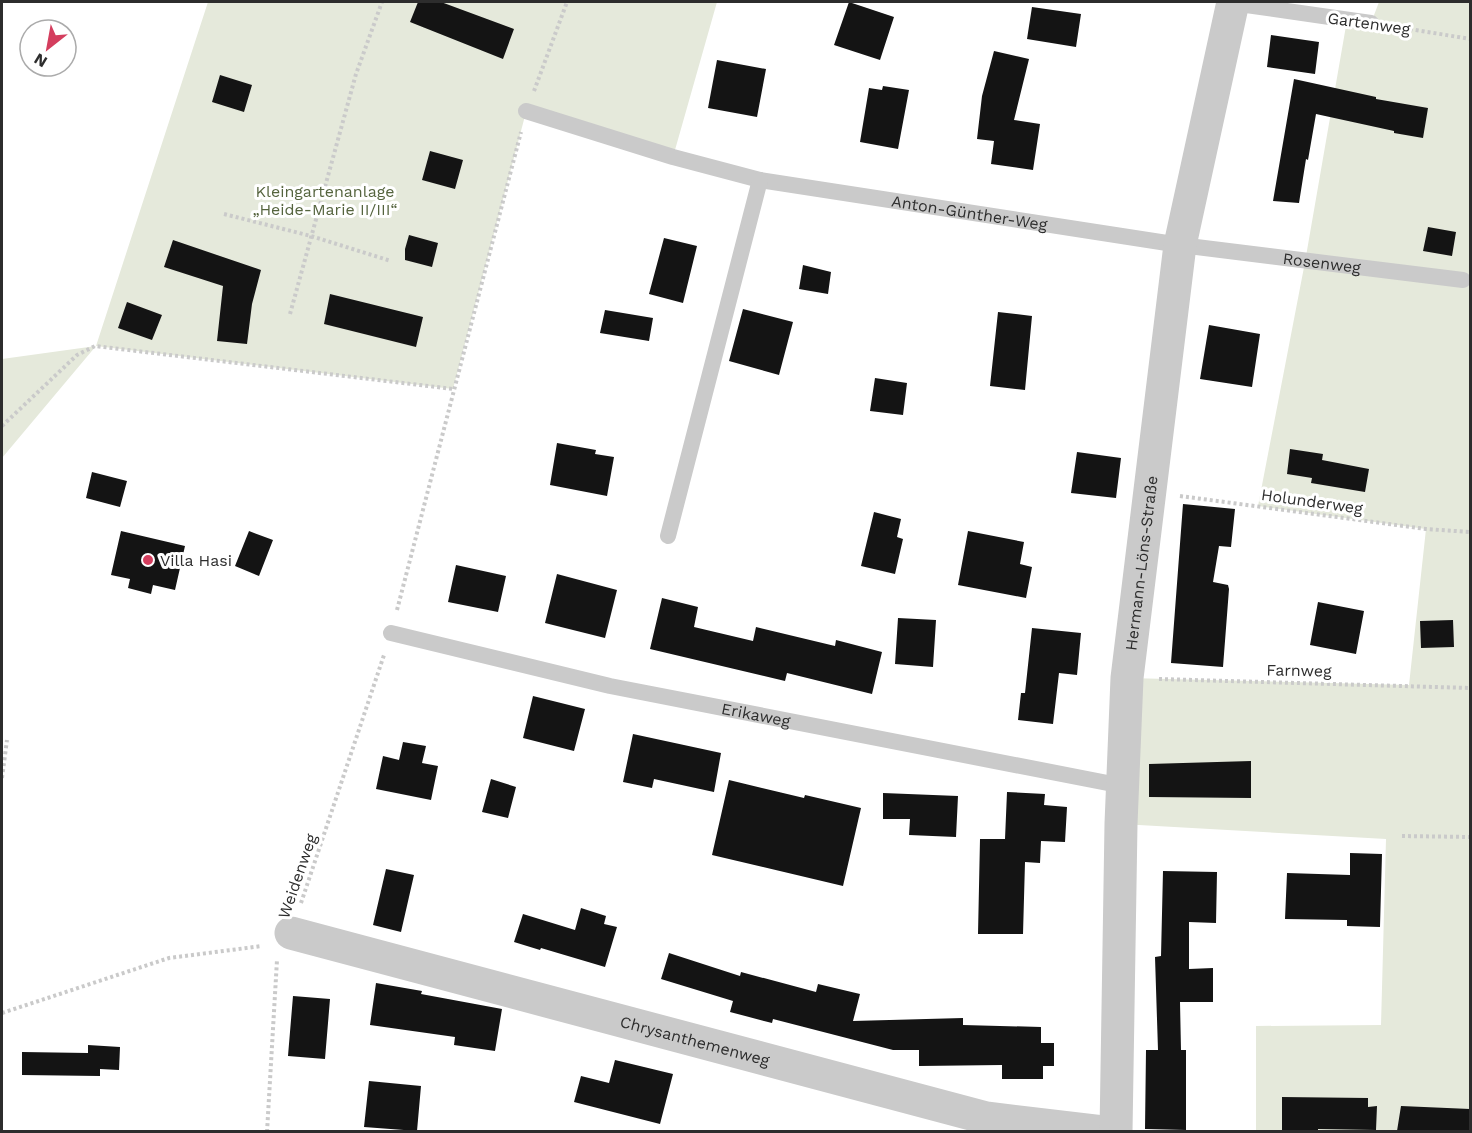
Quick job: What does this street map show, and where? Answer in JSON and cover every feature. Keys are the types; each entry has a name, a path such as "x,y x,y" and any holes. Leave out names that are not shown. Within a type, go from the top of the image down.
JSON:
{"street":[{"name":"Hermann-Löns-Straße","path":"1116,1131 1127,678 1180,246 1233,2"},
{"name":"Chrysanthemenweg","path":"284,938 986,1118 1103,1131"}],"lane":[{"name":"Gartenweg","path":"1233,2 1371,23"},
{"name":"Anton-Günther-Weg","path":"526,111 673,157 760,180 1180,246"},
{"path":"668,536 760,180"},
{"name":"Rosenweg","path":"1180,246 1463,280"},
{"name":"Erikaweg","path":"391,633 610,686 1123,786"}],"path":[{"path":"290,314 356,74 382,2"},
{"name":"Weidenweg","path":"267,1131 284,938 391,633 526,111 567,2"},
{"name":"Gartenweg","path":"1371,23 1470,39"},
{"path":"224,214 311,236 391,261"},
{"path":"2,426 77,355 95,346 453,389"},
{"name":"Holunderweg","path":"1150,493 1426,529 1470,532"},
{"name":"Farnweg","path":"1127,678 1470,688"},
{"path":"2,778 7,740"},
{"path":"1402,836 1470,837"},
{"path":"2,1012 169,958 284,938"}],"green space":[{"name":"Kleingartenanlage „Heide-Marie II/III“","path":"208,2 717,2 673,157 526,112 453,389 96,346"},
{"path":"1379,2 1470,2 1470,1131 1256,1131 1256,1026 1381,1025 1386,839 1121,824 1127,678 1409,685 1426,529 1258,506 1305,262 1347,20 1371,23"},
{"path":"96,346 2,458 2,359"}],"building":[{"path":"418,2 441,2 514,29 503,59 410,22"},
{"path":"849,2 894,17 880,60 834,45"},
{"path":"1032,7 1081,14 1076,47 1027,39"},
{"path":"1271,35 1319,42 1315,74 1267,67"},
{"path":"994,51 1029,59 1014,120 1040,124 1033,170 991,164 994,141 977,139 982,96"},
{"path":"717,60 766,69 757,117 708,108"},
{"path":"220,75 252,85 244,112 212,102"},
{"path":"1294,79 1376,97 1376,99 1428,108 1423,138 1316,114 1299,203 1273,201"},
{"path":"883,86 909,90 898,149 860,142 869,88 882,90"},
{"path":"430,151 463,160 455,189 422,180"},
{"path":"1428,227 1456,232 1452,256 1423,251"},
{"path":"409,235 438,243 432,267 405,260"},
{"path":"664,238 697,246 683,303 649,294"},
{"path":"173,240 261,270 252,304 247,344 217,341 223,286 164,267"},
{"path":"803,265 831,272 828,294 799,289"},
{"path":"330,294 423,317 416,347 324,324"},
{"path":"127,302 162,315 152,340 118,328"},
{"path":"743,309 793,322 779,375 729,361"},
{"path":"605,310 653,318 649,341 600,333"},
{"path":"998,312 1032,316 1025,390 990,386"},
{"path":"1209,325 1260,334 1252,387 1200,379"},
{"path":"875,378 907,383 903,415 870,411"},
{"path":"557,443 596,450 595,454 614,457 607,496 550,485"},
{"path":"1290,449 1323,454 1322,460 1369,469 1365,492 1311,483 1312,478 1287,474"},
{"path":"1077,452 1121,458 1116,498 1071,493"},
{"path":"92,472 127,481 120,507 86,498"},
{"path":"1183,504 1235,509 1231,547 1219,546 1213,582 1228,585 1229,589 1223,667 1171,663"},
{"path":"874,512 901,519 897,537 903,539 895,574 861,566"},
{"name":"Villa Hasi","path":"121,531 185,546 175,590 153,585 151,594 128,588 130,579 111,575"},
{"path":"249,531 273,540 259,576 235,566"},
{"path":"968,531 1024,542 1020,564 1032,567 1026,598 958,585"},
{"path":"456,565 506,576 498,612 448,602"},
{"path":"557,574 617,590 605,638 545,623"},
{"path":"662,598 698,607 694,627 753,641 756,627 835,646 836,640 882,652 872,694 787,673 785,681 650,649"},
{"path":"1318,602 1364,611 1356,654 1310,645"},
{"path":"898,618 936,620 933,667 895,664"},
{"path":"1453,620 1454,647 1421,648 1420,621"},
{"path":"1032,628 1081,633 1077,675 1059,673 1053,724 1018,720 1021,693 1025,693"},
{"path":"533,696 585,709 574,751 523,738"},
{"path":"633,734 721,753 714,792 654,779 652,788 623,782"},
{"path":"403,742 426,746 422,763 438,766 431,800 376,789 383,756 399,760"},
{"path":"1251,761 1251,798 1149,797 1149,764"},
{"path":"491,779 516,787 508,818 482,812"},
{"path":"729,780 804,798 805,795 861,808 843,886 712,855"},
{"path":"1007,792 1045,794 1044,805 1067,807 1065,842 1041,841 1040,863 1025,862 1023,934 978,934 980,839 1005,839"},
{"path":"883,793 958,796 956,837 909,835 910,819 883,819"},
{"path":"1350,853 1382,854 1380,927 1347,926 1347,920 1285,919 1287,873 1350,875"},
{"path":"386,869 414,875 401,932 373,925"},
{"path":"1163,871 1217,872 1216,923 1189,922 1189,969 1213,968 1213,1002 1180,1002 1181,1050 1186,1050 1186,1130 1145,1129 1146,1050 1158,1050 1155,957 1161,956"},
{"path":"581,908 606,916 604,924 617,927 605,967 514,942 523,914 575,930"},
{"path":"669,953 740,976 741,972 816,992 818,984 860,994 853,1021 963,1018 963,1025 1041,1027 1041,1043 1054,1043 1054,1066 1043,1066 1043,1079 1002,1079 1002,1065 919,1066 919,1050 893,1050 773,1019 772,1023 730,1012 733,1001 661,979"},
{"path":"376,983 502,1009 495,1051 454,1045 455,1037 370,1025"},
{"path":"293,996 330,999 325,1059 288,1056"},
{"path":"88,1045 120,1047 119,1070 100,1069 100,1076 22,1075 22,1052 88,1053"},
{"path":"615,1060 673,1074 660,1124 574,1102 581,1076 609,1083"},
{"path":"369,1081 421,1086 417,1131 364,1127"},
{"path":"1282,1097 1368,1098 1368,1107 1377,1106 1376,1130 1282,1131"},
{"path":"1401,1106 1470,1109 1470,1131 1397,1131"}],"place":[{"name":"Villa Hasi","path":"148,560"}]}
